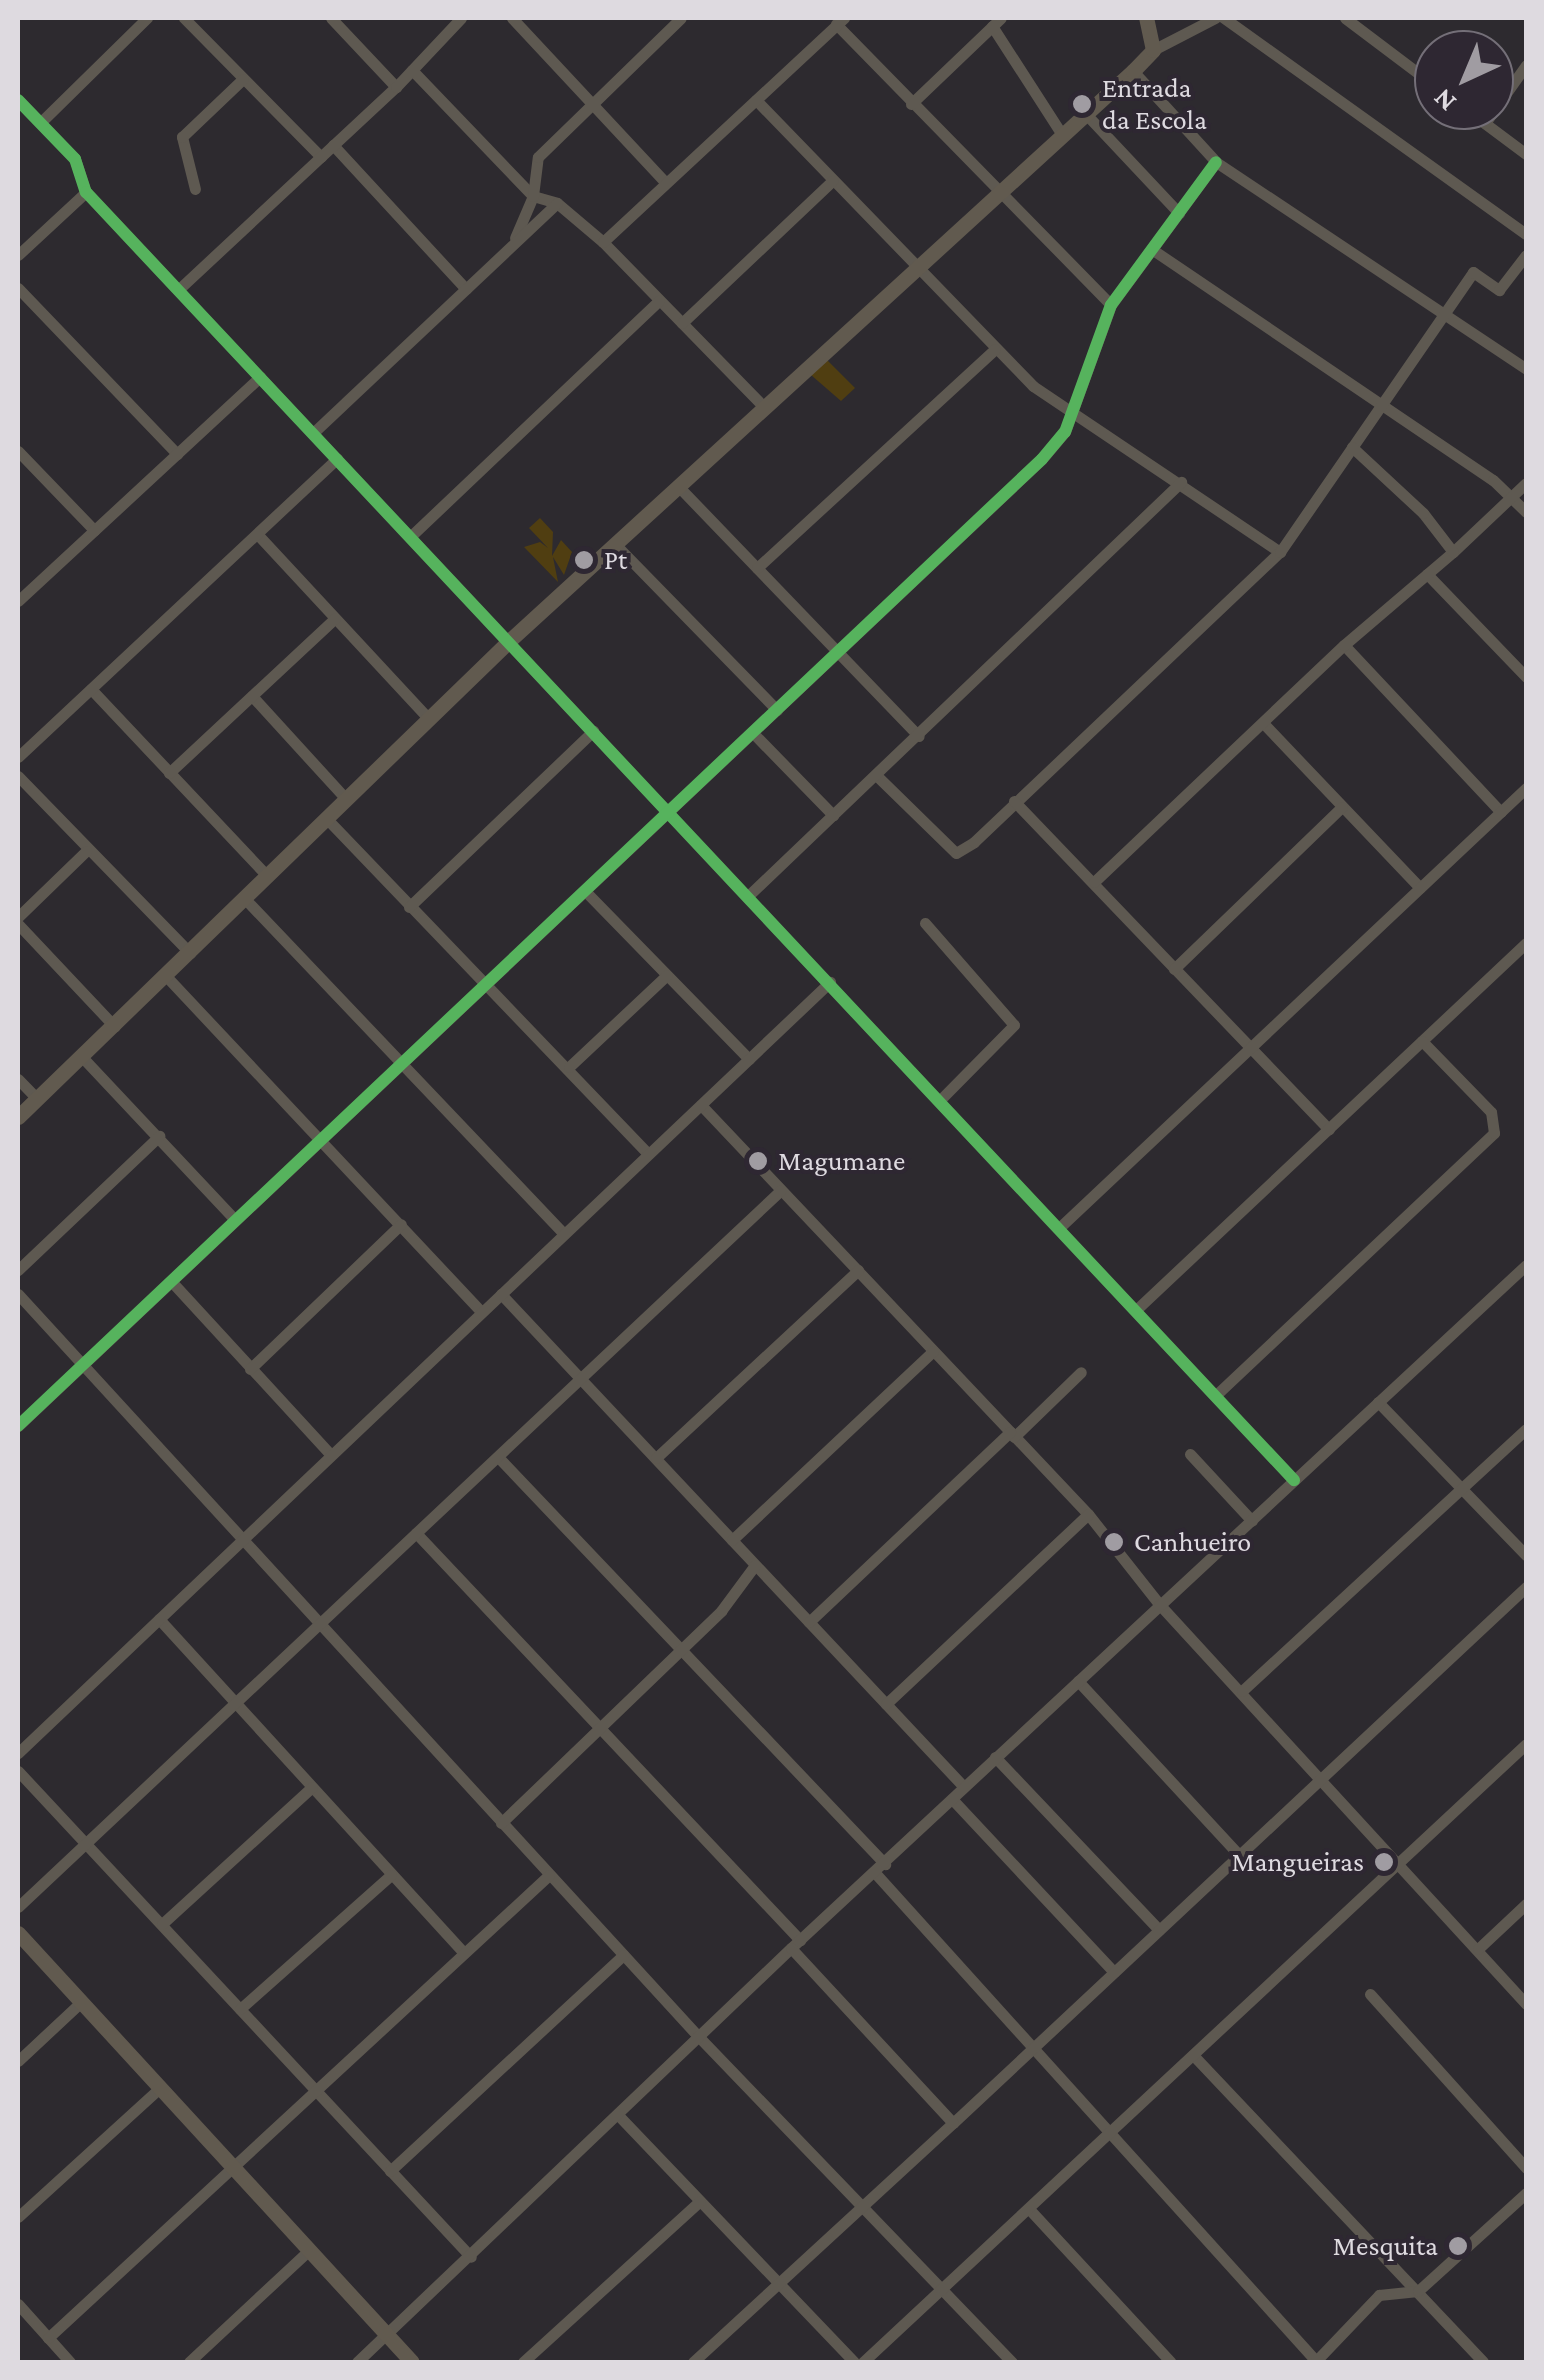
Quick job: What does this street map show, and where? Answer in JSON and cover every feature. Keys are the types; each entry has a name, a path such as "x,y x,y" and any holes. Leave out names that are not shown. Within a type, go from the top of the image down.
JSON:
{"street":[{"path":"40,123 147,18"},
{"path":"184,18 320,157"},
{"path":"330,18 396,87"},
{"path":"178,290 396,87 461,18"},
{"path":"512,18 665,182"},
{"path":"511,247 533,196 538,156 681,18"},
{"path":"1146,18 1153,50"},
{"path":"18,1117 510,640 1061,133 1153,50 1215,18"},
{"path":"1224,18 1526,234"},
{"path":"1344,18 1414,70"},
{"path":"603,242 840,21 911,104 1111,305"},
{"path":"911,104 997,22 1061,133"},
{"path":"412,70 533,196 558,203 603,242 764,407"},
{"path":"1133,71 1216,162 1526,369"},
{"path":"195,189 182,137 243,79"},
{"path":"18,100 75,160 86,192 670,809 1294,1480"},
{"path":"756,100 914,269 995,349 1074,412 1280,552"},
{"path":"1084,112 1179,213"},
{"path":"1494,130 1526,154"},
{"path":"332,146 466,289"},
{"path":"18,1426 234,1219 587,893 670,809 1042,459 1074,412 1111,305 1216,162"},
{"path":"682,323 832,180"},
{"path":"18,255 86,192"},
{"path":"313,433 558,203"},
{"path":"1153,250 1513,497 1526,512"},
{"path":"877,776 956,853 1280,552 1384,407 1473,272 1499,290 1526,254"},
{"path":"18,288 176,454"},
{"path":"411,536 659,301"},
{"path":"757,568 995,349"},
{"path":"18,601 260,378"},
{"path":"1352,447 1423,513 1453,552"},
{"path":"18,451 94,530"},
{"path":"18,756 337,459"},
{"path":"749,894 1181,482"},
{"path":"1094,882 1344,645 1526,484"},
{"path":"678,486 919,736"},
{"path":"258,536 429,719"},
{"path":"615,544 777,710"},
{"path":"1427,574 1526,677"},
{"path":"169,772 334,618"},
{"path":"1344,645 1502,812"},
{"path":"91,689 268,877"},
{"path":"252,696 345,798"},
{"path":"1264,724 1420,888"},
{"path":"408,907 593,732"},
{"path":"753,734 833,815"},
{"path":"18,776 86,851 190,953"},
{"path":"1059,1228 1526,788"},
{"path":"1014,801 1329,1130"},
{"path":"1174,969 1342,806"},
{"path":"327,819 647,1153"},
{"path":"86,851 18,921 116,1026"},
{"path":"587,893 749,1059"},
{"path":"246,900 562,1232"},
{"path":"926,923 1014,1025 940,1100"},
{"path":"1137,1309 1526,944"},
{"path":"165,975 481,1312"},
{"path":"569,1068 667,975"},
{"path":"18,1753 562,1232 830,982"},
{"path":"1216,1395 1494,1133 1490,1112 1422,1040"},
{"path":"83,1058 234,1219"},
{"path":"18,1079 37,1099"},
{"path":"701,1105 1088,1514 1158,1604 1321,1776 1526,2004"},
{"path":"18,1270 159,1136"},
{"path":"18,1907 780,1191"},
{"path":"250,1369 401,1224"},
{"path":"358,2362 1158,1604 1526,1266"},
{"path":"656,1458 858,1270"},
{"path":"171,1282 332,1455"},
{"path":"18,1294 316,1626 698,2036 1012,2362"},
{"path":"501,1294 964,1787"},
{"path":"732,1540 933,1351"},
{"path":"809,1622 1081,1372"},
{"path":"1378,1402 1526,1555"},
{"path":"1242,1691 1526,1429"},
{"path":"1190,1454 1252,1521"},
{"path":"498,1457 881,1869 1316,2362 1379,2294 1418,2290 1526,2193"},
{"path":"886,1704 1088,1514"},
{"path":"416,1533 599,1726 954,2123"},
{"path":"501,1823 721,1611 755,1564"},
{"path":"693,2362 1526,1587"},
{"path":"159,1619 464,1953"},
{"path":"1078,1681 1238,1854"},
{"path":"863,2362 1526,1744"},
{"path":"995,1757 1159,1930"},
{"path":"18,1772 471,2257"},
{"path":"162,1924 312,1787"},
{"path":"952,1799 1114,1972"},
{"path":"240,2009 391,1875"},
{"path":"48,2338 549,1875"},
{"path":"1478,1949 1526,1904"},
{"path":"18,1934 412,2362"},
{"path":"390,2171 624,1955"},
{"path":"1370,1994 1526,2168"},
{"path":"18,2061 80,2003"},
{"path":"1193,2055 1302,2178 1418,2290 1483,2362"},
{"path":"18,2217 160,2088"},
{"path":"619,2116 854,2362"},
{"path":"523,2362 700,2200"},
{"path":"1515,2204 1526,2216"},
{"path":"1030,2210 1170,2362"},
{"path":"189,2362 309,2250"},
{"path":"18,2304 70,2362"}],"shaded area":[{"path":"827,360 855,388 841,401 811,375"},
{"path":"540,518 553,532 552,556 561,540 572,552 564,575 553,557 558,582 524,547 540,542 548,548 529,528"}],"cycle path":[{"path":"18,100 75,159 86,192 1294,1480"},
{"path":"18,1426 1042,459 1065,432 1111,305 1216,162"}],"place":[{"name":"Entrada da Escola","path":"1082,104"},
{"name":"Pt","path":"584,560"},
{"name":"Magumane","path":"758,1161"},
{"name":"Canhueiro","path":"1114,1542"},
{"name":"Mangueiras","path":"1384,1862"},
{"name":"Mesquita","path":"1458,2246"}]}
